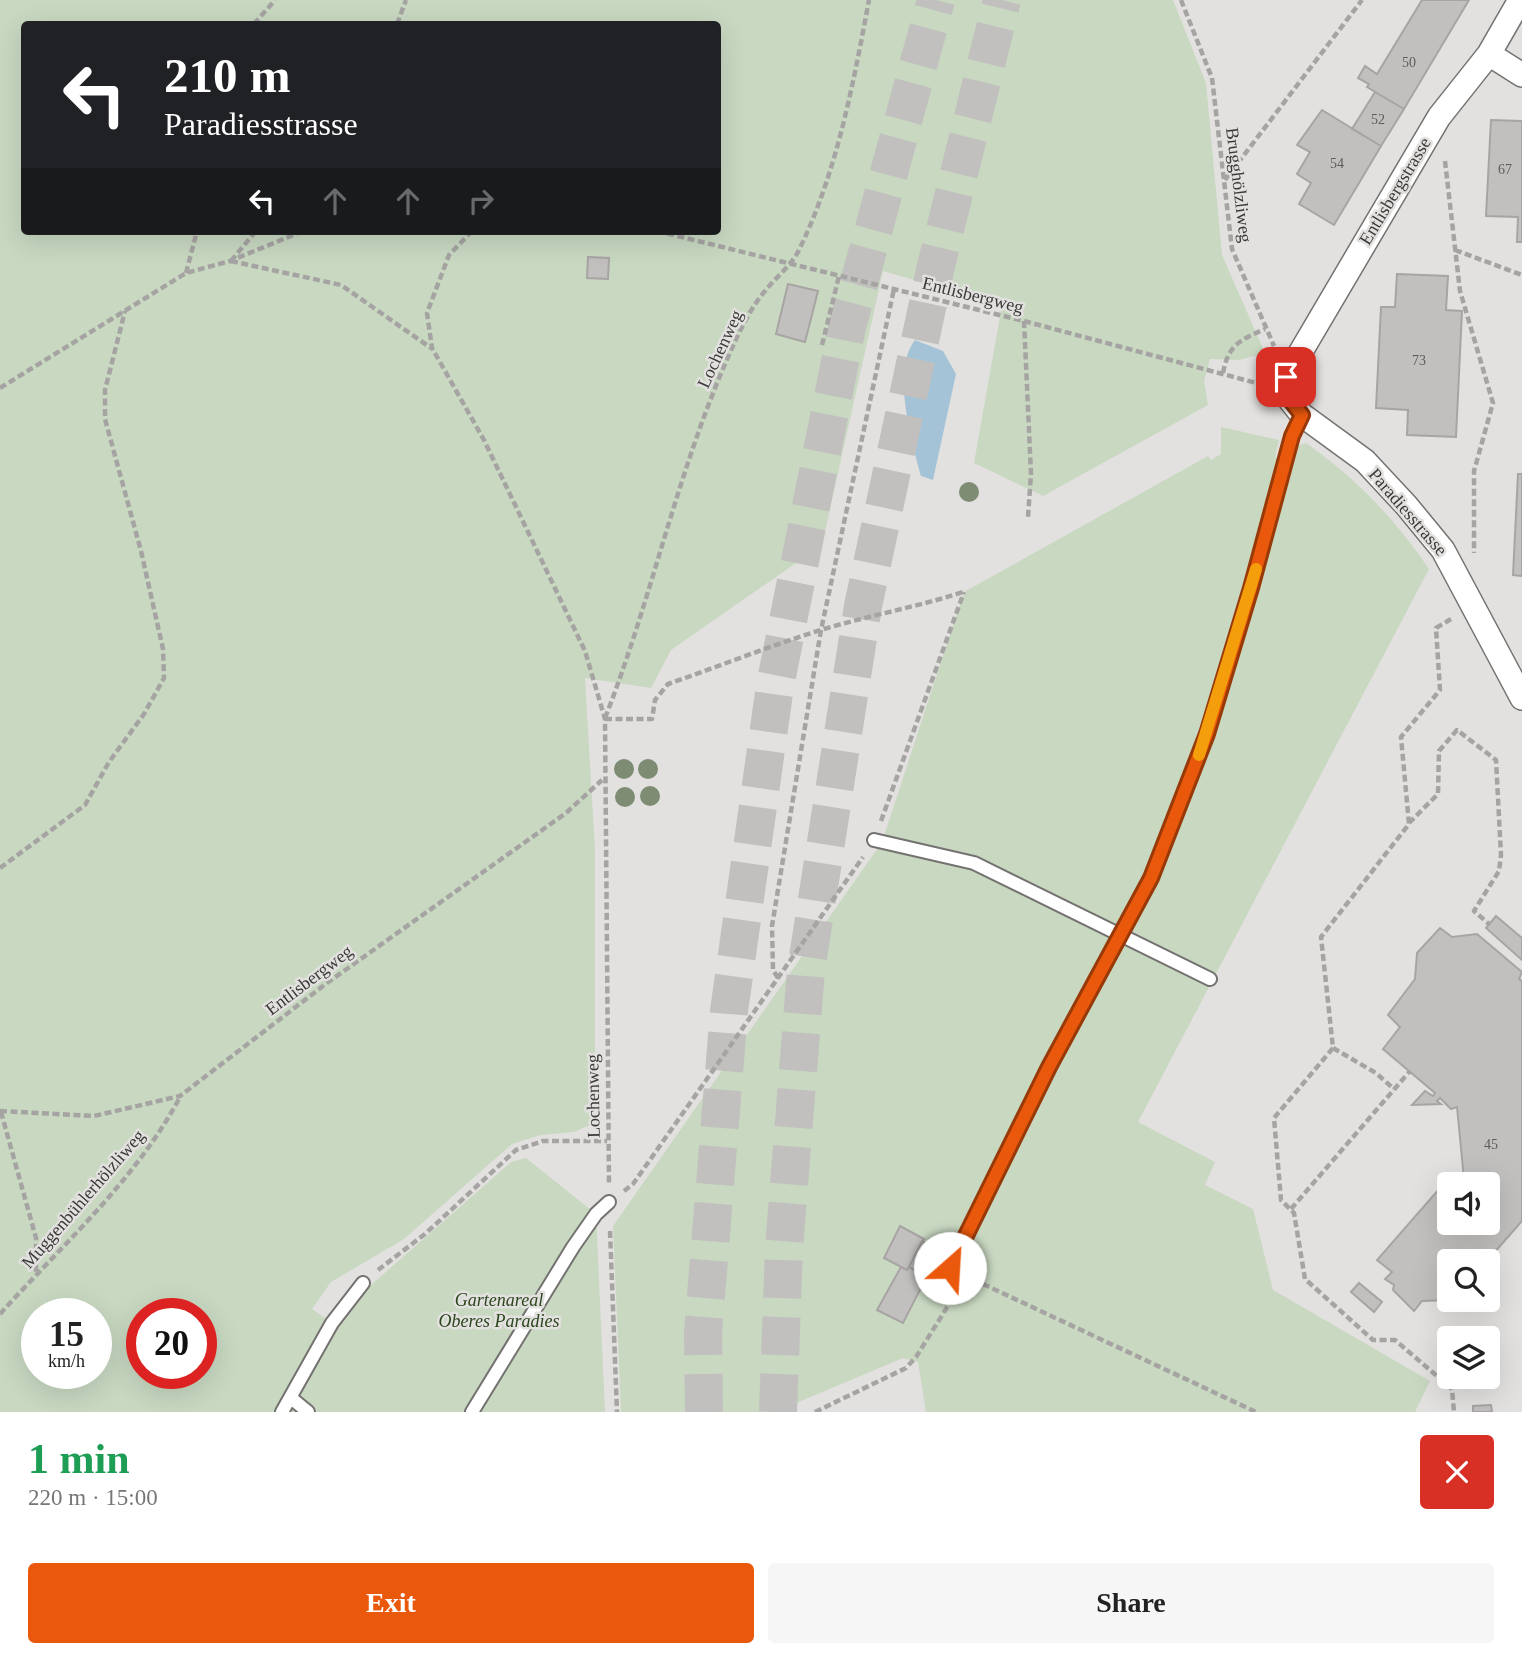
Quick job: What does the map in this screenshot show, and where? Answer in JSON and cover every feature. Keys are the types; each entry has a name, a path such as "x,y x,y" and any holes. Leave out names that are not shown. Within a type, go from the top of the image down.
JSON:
{"street":[{"name":"Entlisbergstrasse","path":"1282,390 1294,363 1438,117 1489,54 1520,0"},
{"path":"1489,54 1522,75"},
{"name":"Paradiesstrasse","path":"1282,390 1302,415 1365,461 1443,550 1522,698"}],"lane":[{"path":"967,1277 950,1268 1049,1067 1151,878 1207,734 1251,588 1292,436 1302,415"},
{"path":"874,841 974,863 1210,979"},
{"path":"472,1412 573,1247 596,1214 609,1202"},
{"path":"282,1412 332,1323 363,1283"},
{"path":"291,1398 308,1412"}],"path":[{"path":"257,21 275,0"},
{"path":"398,21 406,0"},
{"name":"Lochenweg","path":"617,1412 607,1141 604,719 627,660 661,541 733,345 763,292 798,252 832,164 853,84 869,0"},
{"name":"Brugghölzliweg","path":"1181,0 1212,78 1232,249 1271,343 1294,363"},
{"path":"1224,181 1361,0"},
{"path":"1443,149 1460,292 1493,404 1474,471 1472,558"},
{"path":"186,273 196,235"},
{"path":"230,261 253,235"},
{"path":"0,388 186,273 230,261 293,235"},
{"path":"468,235 449,256 427,313 432,348 484,440 585,651 604,719 652,719 655,701 668,684 882,611 913,608 964,592 874,841 633,1184 609,1202"},
{"name":"Entlisbergweg","path":"672,235 788,266 1024,321 1282,390"},
{"path":"1455,250 1522,275"},
{"path":"230,261 341,285 432,348"},
{"path":"822,345 838,276"},
{"path":"869,393 893,289"},
{"path":"778,978 773,970 772,926 821,630 893,289"},
{"path":"0,867 85,805 109,762 144,715 164,678 163,649 141,551 106,419 105,390 125,311"},
{"path":"1024,321 1031,474 1028,517"},
{"path":"1223,373 1226,355 1243,339 1265,329"},
{"path":"1409,824 1401,737 1440,690 1436,628 1453,617"},
{"path":"1454,1412 1452,1390 1395,1340 1373,1340 1306,1279 1294,1213 1281,1200 1273,1118 1333,1048 1321,937 1409,824 1438,794 1439,751 1457,730 1496,760 1501,855 1499,871 1474,911 1489,924"},
{"name":"Entlisbergweg","path":"0,1111 94,1116 180,1096 470,878 566,813 603,779"},
{"path":"1333,1048 1376,1073 1395,1089"},
{"path":"1290,1209 1409,1071"},
{"name":"Muggenbühlerhölzliweg","path":"0,1314 85,1224 163,1129 180,1096"},
{"path":"0,1111 36,1238 36,1274"},
{"path":"363,1283 425,1234 516,1150 542,1142 607,1141"},
{"path":"815,1412 830,1409 895,1375 912,1363 967,1277 1255,1412"}],"green space":[{"name":"Gartenareal Oberes Paradies","path":"0,0 1173,0 1206,83 1222,255 1265,353 1239,360 1210,359 1204,381 1208,405 1043,496 974,463 1002,305 883,271 822,545 671,650 651,688 585,678 595,850 595,1123 574,1132 541,1135 512,1144 404,1239 331,1282 312,1309 332,1323 371,1285 511,1162 526,1158 596,1214 605,1412 0,1412"},
{"path":"1221,427 1279,440 1275,457 1293,461 1297,446 1306,443 1342,470 1373,500 1429,569 1138,1122 1215,1162 1205,1185 1253,1209 1273,1290 1430,1381 1415,1412 926,1412 918,1362 903,1358 775,1412 621,1412 613,1226 882,842 964,592 1208,456 1211,460 1221,454"}],"water":[{"path":"915,340 943,351 956,374 933,480 921,476 906,406 905,369 908,353"}],"building":[{"path":"1422,0 1469,0 1404,109 1367,87 1369,84 1358,78 1365,66 1377,74"},
{"path":"1375,92 1404,109 1381,146 1352,129"},
{"path":"1322,110 1381,146 1334,225 1299,204 1311,183 1297,174 1310,152 1297,145"},
{"path":"1491,120 1522,121 1522,242 1517,242 1518,217 1486,216"},
{"path":"588,257 609,258 608,279 587,278"},
{"path":"1397,274 1448,276 1446,310 1462,311 1456,437 1407,435 1408,410 1376,408 1381,307 1395,307"},
{"path":"788,284 818,291 805,342 776,334"},
{"path":"1518,474 1522,474 1522,576 1513,575"},
{"path":"1496,916 1522,938 1522,960 1486,928"},
{"path":"1440,928 1452,937 1477,934 1522,972 1519,979 1522,981 1522,1221 1497,1249 1437,1249 1437,1300 1422,1301 1414,1311 1393,1290 1394,1285 1385,1279 1392,1272 1377,1260 1437,1191 1437,1235 1500,1235 1500,1172 1463,1172 1457,1107 1451,1109 1440,1098 1437,1101 1441,1104 1412,1105 1425,1091 1433,1096 1435,1093 1383,1049 1400,1027 1388,1015 1415,979 1417,953"},
{"path":"900,1226 924,1239 907,1270 884,1258"},
{"path":"922,1241 942,1250 929,1277 909,1267"},
{"path":"901,1267 907,1270 909,1267 927,1276 903,1323 877,1310"},
{"path":"1359,1283 1382,1302 1374,1312 1351,1292"},
{"path":"1491,1405 1492,1412 1473,1412 1473,1406"}],"tunnel":[{"path":"704,1412 703,1333 729,1011 775,686 847,327 936,0"},
{"path":"778,1412 784,1248 806,970 863,606 936,266 1002,0"}],"slow traffic":[{"path":"1199,755 1256,569"}],"route":[{"path":"950,1268 1049,1067 1151,878 1207,734 1251,588 1292,436 1302,415 1291,405 1282,390 1286,377"}]}
